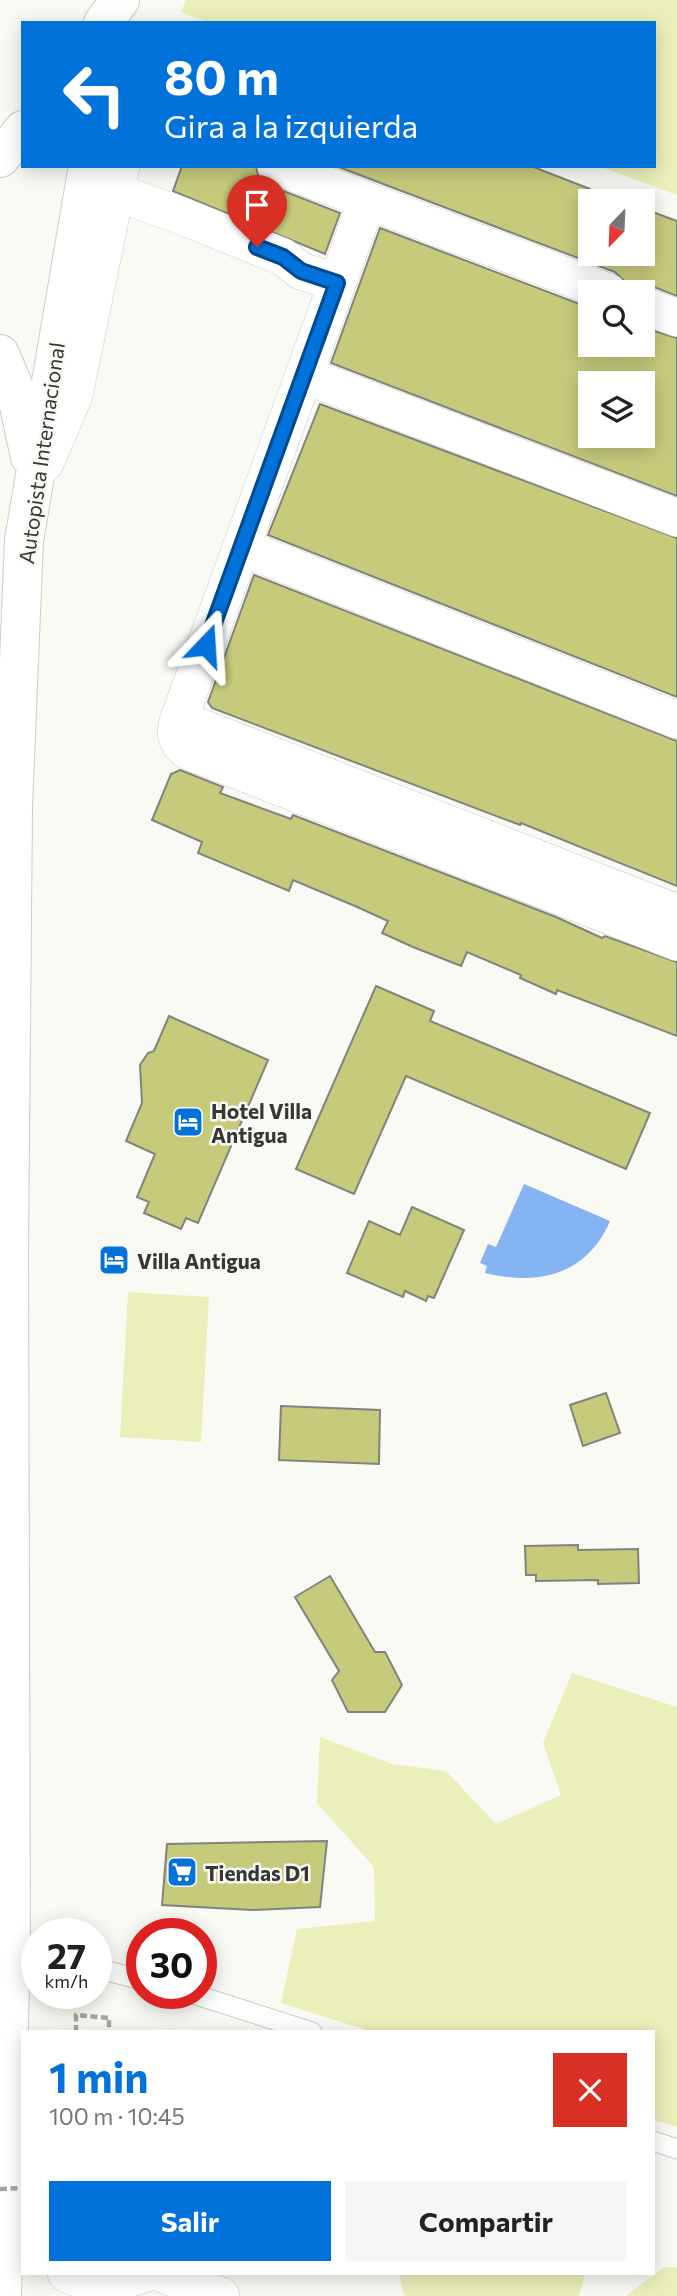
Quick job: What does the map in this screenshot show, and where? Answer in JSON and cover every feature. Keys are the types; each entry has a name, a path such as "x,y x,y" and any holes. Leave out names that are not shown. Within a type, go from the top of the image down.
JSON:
{"highway":[{"path":"0,158 21,132"},
{"name":"Autopista Internacional","path":"2,2296 9,2219 18,1946 10,1017 15,753 24,540 88,168"},
{"path":"0,354 16,392 33,484"}],"street":[{"path":"281,168 578,281"},
{"path":"33,484 74,395 116,191 283,257 301,271 337,283"},
{"path":"367,201 179,719 175,732 177,739 188,751 677,942"},
{"path":"655,310 677,318"},
{"path":"304,375 677,517"},
{"path":"241,547 677,720"},
{"path":"179,719 677,913"},
{"path":"69,2275 77,2280 125,2284"},
{"path":"165,2275 221,2296"}],"lane":[{"path":"217,2002 306,2030"},
{"path":"655,2142 677,2149"}],"path":[{"path":"76,2030 76,2015 109,2018 109,2030"},
{"path":"9,2219 21,2192"}],"green space":[{"path":"186,0 677,0 677,195 604,168 656,168 656,21 205,21 181,12"},
{"path":"128,1292 209,1297 201,1442 120,1437"},
{"path":"572,1673 677,1707 677,2127 655,2121 655,2030 367,2030 281,2003 297,1929 375,1921 374,1867 317,1803 320,1737 392,1764 446,1771 496,1824 561,1795 543,1743"},
{"path":"664,2267 677,2267 677,2296 626,2296 655,2275"},
{"path":"399,2275 584,2275 579,2296 404,2296"}],"water":[{"path":"524,1184 610,1221 588,1254 559,1272 524,1278 485,1273 487,1266 480,1263 488,1244 496,1247"}],"building":[{"path":"181,168 256,168 259,179 268,185 340,213 325,254 173,191"},
{"path":"341,168 536,168 590,189 578,189 578,258"},
{"path":"655,213 677,221 677,296 655,287 655,280 623,280 615,272 599,266 655,266"},
{"path":"380,228 578,303 578,357 655,357 655,331 677,338 677,496 331,363"},
{"path":"320,404 677,538 677,697 268,535"},
{"path":"254,575 677,741 677,886 521,823 520,825 212,708 208,702"},
{"path":"180,770 223,787 220,793 291,819 293,815 556,917 602,938 605,936 677,962 677,1036 557,990 556,994 520,978 521,975 467,952 461,966 382,933 388,921 355,906 293,880 289,891 198,853 202,842 152,820 171,774"},
{"path":"376,986 434,1011 430,1021 650,1113 626,1169 406,1076 354,1194 296,1169"},
{"name":"Hotel Villa Antigua","path":"169,1016 268,1060 198,1223 186,1218 181,1229 144,1213 149,1202 137,1197 155,1154 126,1141 142,1103 140,1065 148,1053 154,1051"},
{"path":"412,1207 464,1230 434,1298 428,1296 426,1301 405,1291 403,1297 347,1273 369,1221 400,1235"},
{"path":"606,1393 620,1433 583,1446 570,1405"},
{"path":"281,1406 380,1410 379,1464 279,1460"},
{"path":"578,1545 578,1550 638,1549 639,1583 598,1584 598,1580 536,1581 536,1575 526,1575 525,1546"},
{"path":"330,1576 375,1652 385,1652 402,1685 385,1712 348,1712 332,1680 339,1671 295,1597"},
{"path":"327,1841 320,1907 252,1910 162,1905 167,1844"}],"place":[{"name":"Hotel Villa Antigua","path":"188,1122"},
{"name":"Villa Antigua","path":"114,1260"},
{"name":"Tiendas D1","path":"182,1872"}],"route":[{"path":"206,645 337,283 301,271 283,257 257,247"}]}
